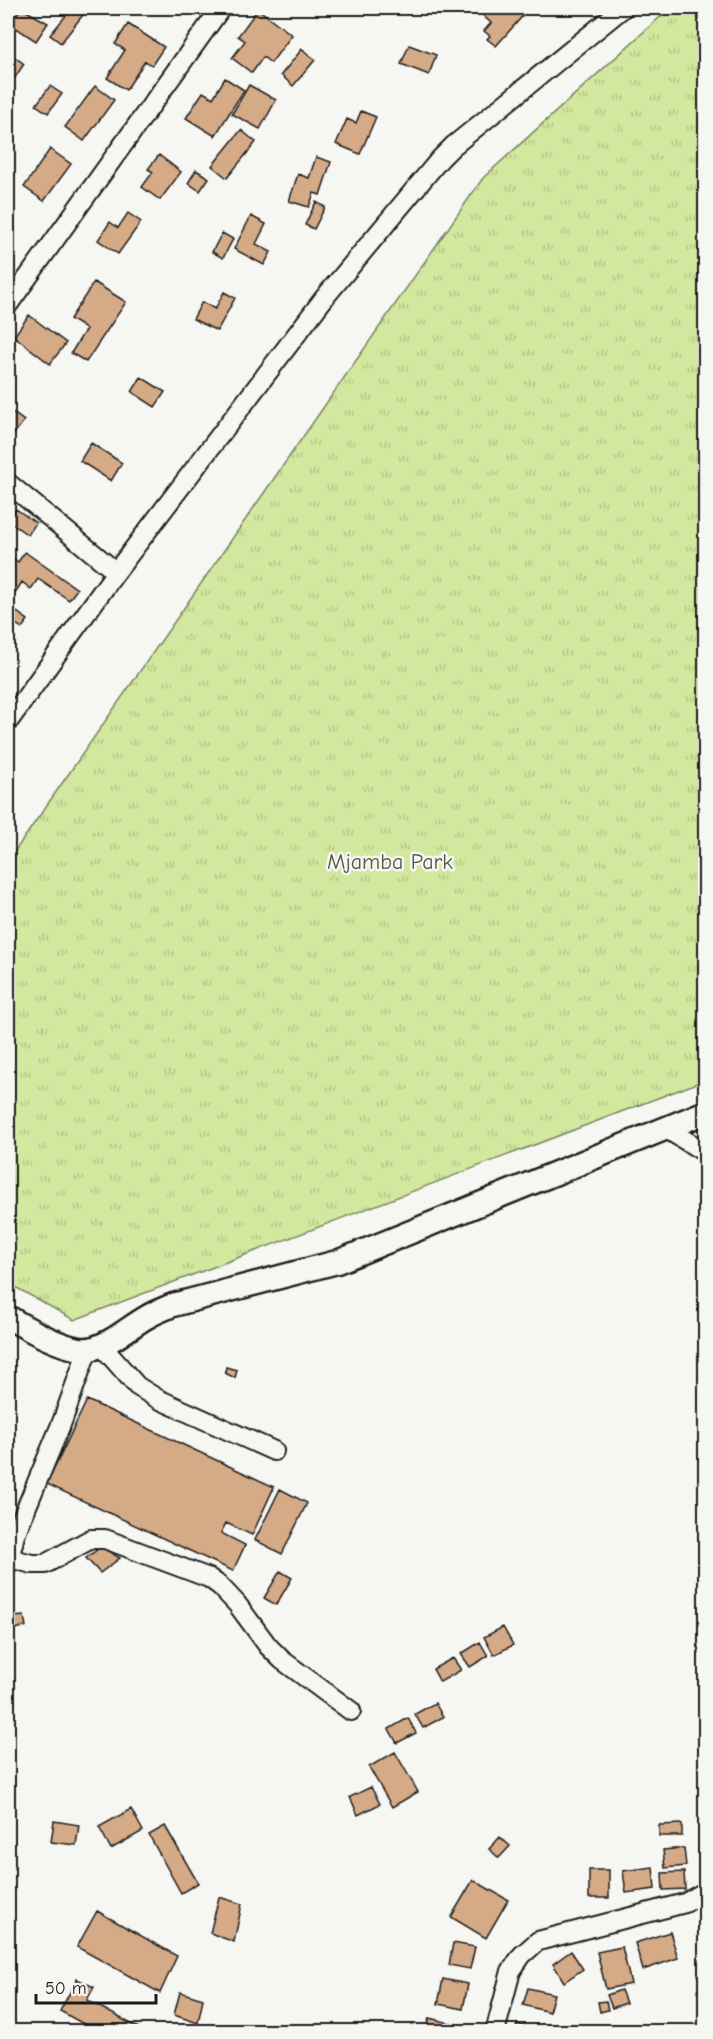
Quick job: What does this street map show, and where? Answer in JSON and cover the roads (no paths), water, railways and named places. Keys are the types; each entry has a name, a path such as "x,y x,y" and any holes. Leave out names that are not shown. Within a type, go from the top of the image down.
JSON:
{"main road":[{"path":"8,1317 36,1334 59,1343 94,1347 149,1315 172,1305 337,1262 705,1112"}],"street":[{"path":"8,305 221,8"},
{"path":"8,723 116,572 325,297 440,159 623,8"},
{"path":"8,483 116,572"},
{"path":"665,1128 705,1153"},
{"path":"274,1451 158,1399 137,1386 94,1347 15,1534 9,1561 45,1564 91,1539 105,1539 209,1578 237,1604 268,1646 282,1660 351,1711"},
{"path":"495,2031 511,1971 522,1955 538,1941 685,1903 705,1891"}],"park label":[{"name":"Mjamba Park","path":"390,862"}]}
